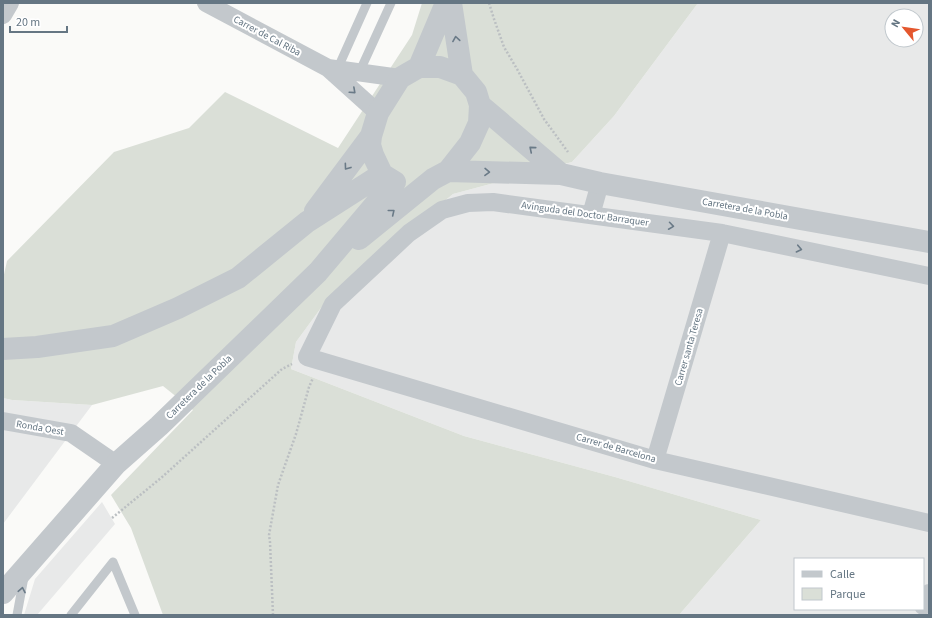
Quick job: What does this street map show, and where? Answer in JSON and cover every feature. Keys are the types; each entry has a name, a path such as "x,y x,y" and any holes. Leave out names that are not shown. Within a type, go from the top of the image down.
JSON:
{"street":[{"path":"3,15 10,3"},
{"name":"Carrer de Cal Riba","path":"206,3 333,69 378,113"},
{"path":"419,68 446,3"},
{"path":"451,3 462,75"},
{"path":"307,222 370,136 378,113 400,78 419,68 440,67 462,75 476,92 480,106 479,123 470,143 441,175 318,272"},
{"name":"Carrer de Cal Riba","path":"333,69 400,78"},
{"name":"Carretera de la Pobla","path":"480,106 566,165 600,183 929,242"},
{"path":"370,136 370,145 373,155 388,178"},
{"name":"Carretera de la Pobla","path":"441,175 566,165"},
{"path":"3,348 37,347 112,336 178,308 238,278 307,222 388,178 412,184 441,175"},
{"name":"Carretera de la Pobla","path":"3,592 116,464 159,426 318,272 388,178"},
{"path":"591,215 600,183"},
{"name":"Avinguda del Doctor Barraquer","path":"314,359 332,304 409,233 442,210 468,203 493,202 722,233 929,276"},
{"name":"Carrer santa Teresa","path":"656,460 722,233"},
{"name":"Carrer de Barcelona","path":"314,359 656,460 929,523"},
{"name":"Ronda Oest","path":"3,421 71,433 116,464"},
{"path":"924,604 929,593"}],"lane":[{"path":"333,69 367,3"},
{"path":"359,73 391,3"},
{"path":"71,615 113,562 135,615"},
{"path":"17,615 26,566"}],"path":[{"path":"489,3 504,47 544,119 566,165"},
{"path":"112,518 161,478 282,369 314,359 309,387 296,434 278,485 269,535 273,615"}],"shaded area":[{"path":"698,3 929,3 929,615 679,615 761,520 615,477 464,436 291,369 296,342 329,297 453,194 572,162 614,116"},
{"path":"3,398 12,400 92,405 3,524"},
{"path":"102,502 115,524 37,615 24,615 35,579"}],"green space":[{"path":"422,3 698,3 614,116 572,162 453,194 329,297 296,342 291,369 464,436 615,477 761,520 679,615 163,615 131,528 111,495 193,410 163,386 92,405 12,400 3,398 3,279 7,261 114,152 189,128 225,92 338,148 412,35"}]}
